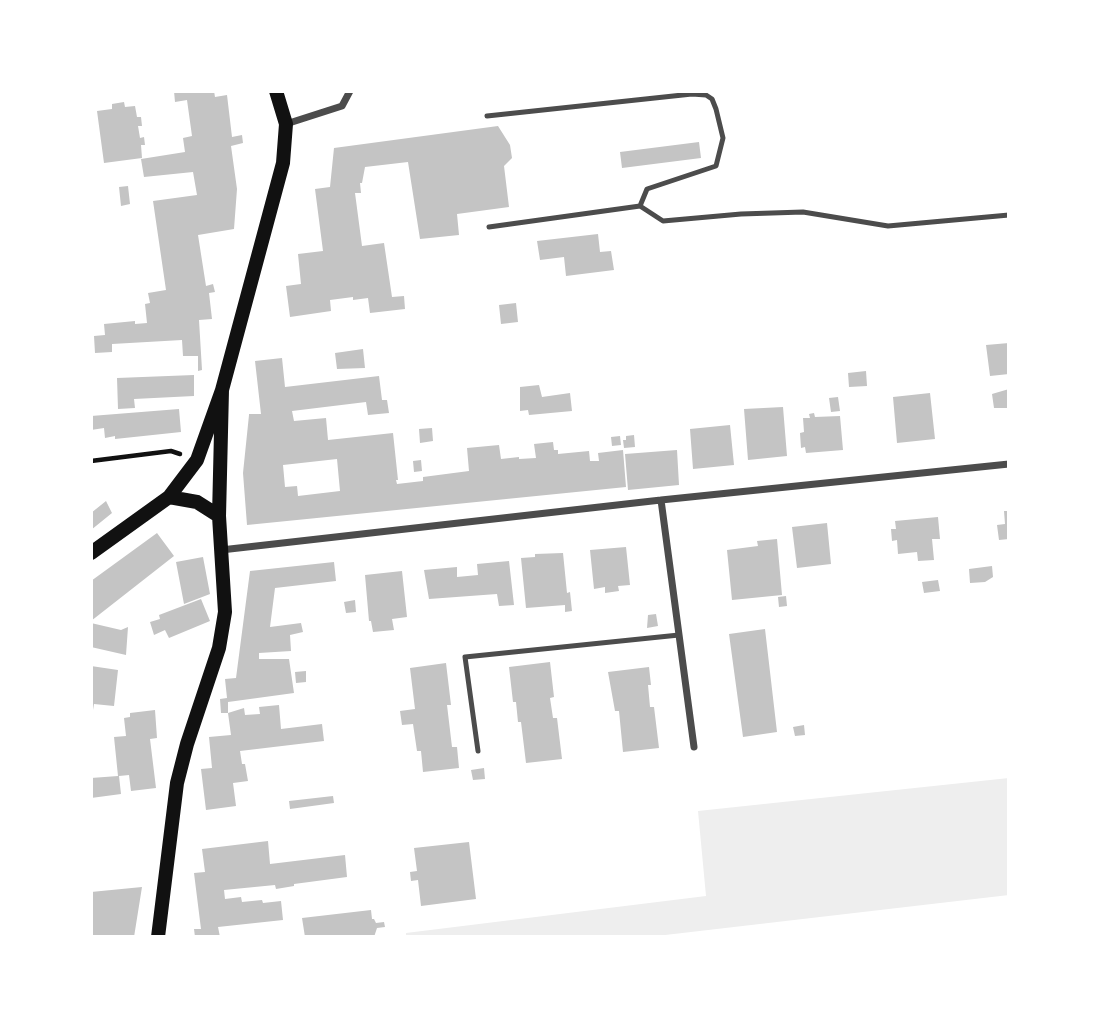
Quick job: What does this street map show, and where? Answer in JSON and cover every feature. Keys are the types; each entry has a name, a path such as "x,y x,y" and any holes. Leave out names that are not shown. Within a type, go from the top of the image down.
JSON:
{"main road":[{"path":"91,553 169,497 197,460 222,390 283,163 286,124 276,91"},
{"path":"158,937 177,783 223,632 226,593 219,516 222,390"},
{"path":"169,497 197,502 219,516"}],"street":[{"path":"286,124 342,106 350,91"},
{"path":"221,550 1009,464"},
{"path":"661,500 694,747"}],"lane":[{"path":"487,116 692,94 706,95 712,99 716,109 723,138 716,166 647,189 640,206"},
{"path":"489,227 640,206 663,221 803,212 888,226 1009,215"},
{"path":"478,751 466,657 679,635"}],"path":[{"path":"91,461 172,451 188,457"}],"shaded area":[{"path":"1009,778 1009,895 648,937 406,937 406,933 706,896 698,811"}],"building":[{"path":"174,91 214,91 215,97 227,95 232,137 242,135 243,143 231,146 237,189 234,229 198,235 206,286 213,284 215,292 209,293 212,319 199,320 202,370 198,371 198,356 183,356 182,340 112,344 112,352 95,353 94,336 105,335 104,324 135,321 135,324 147,323 145,304 150,303 148,293 166,290 153,201 197,195 193,172 144,177 141,159 185,152 183,138 192,136 187,100 175,102"},
{"path":"124,102 125,107 135,106 137,117 141,117 142,126 138,126 140,138 144,137 145,145 141,145 142,158 104,163 97,111 112,109 112,104"},
{"path":"498,126 510,145 512,158 504,166 509,207 457,214 459,235 420,239 408,162 365,167 360,183 361,193 355,193 362,246 384,243 392,297 404,296 405,309 370,313 368,298 353,300 353,297 330,300 331,311 290,317 286,286 301,284 298,254 323,251 315,189 330,187 334,148"},
{"path":"699,142 701,158 622,168 620,152"},
{"path":"128,186 130,204 121,206 119,187"},
{"path":"598,234 600,252 611,251 614,270 566,276 564,257 540,260 537,241"},
{"path":"516,303 518,322 501,324 499,305"},
{"path":"1009,343 1009,374 990,376 986,345"},
{"path":"363,349 365,368 337,369 335,353"},
{"path":"282,358 285,387 379,376 382,400 387,400 389,413 368,415 366,402 292,411 294,421 326,418 328,440 393,433 397,484 423,481 423,477 469,471 467,448 499,445 501,459 536,458 534,444 553,442 554,450 558,450 558,454 589,451 590,461 599,461 598,453 623,450 626,487 247,525 243,473 249,414 261,414 255,361","holes":["337,459 340,491 298,496 297,486 285,487 283,465"]},
{"path":"866,371 867,386 849,387 848,373"},
{"path":"194,375 194,396 134,399 135,408 118,409 117,378"},
{"path":"539,385 542,397 570,393 572,411 529,415 528,410 520,411 520,387"},
{"path":"1009,389 1009,408 994,408 992,394"},
{"path":"930,393 935,439 897,443 893,397"},
{"path":"838,397 840,411 831,412 829,398"},
{"path":"783,407 787,456 748,460 744,409"},
{"path":"179,409 181,432 115,439 115,436 105,438 104,428 91,430 91,416"},
{"path":"814,413 815,417 840,416 843,450 806,453 805,447 801,448 803,418 810,418 809,414"},
{"path":"730,425 734,465 693,469 690,429"},
{"path":"432,428 433,441 420,443 419,429"},
{"path":"634,435 635,447 624,448 623,440 626,440 626,436"},
{"path":"620,436 621,445 612,446 611,437"},
{"path":"677,450 679,485 628,490 625,454"},
{"path":"421,460 422,471 414,472 413,461"},
{"path":"106,501 112,513 91,530 91,513"},
{"path":"1004,511 1009,511 1009,539 999,540 997,525 1005,524"},
{"path":"938,517 940,539 932,539 934,560 918,561 917,552 898,554 897,540 892,541 891,529 896,529 895,521"},
{"path":"827,523 831,564 797,568 792,527"},
{"path":"157,533 174,556 91,621 91,581"},
{"path":"777,539 782,595 732,600 727,550 758,546 757,541"},
{"path":"626,547 630,585 618,586 619,591 605,593 605,587 594,589 590,550"},
{"path":"563,553 567,593 570,592 572,611 565,612 565,605 526,608 521,558 535,557 535,554"},
{"path":"203,557 210,594 184,604 176,562"},
{"path":"509,561 514,605 499,606 497,594 429,599 424,570 457,567 457,577 478,575 477,564"},
{"path":"334,562 336,581 275,588 270,627 301,623 303,632 290,635 291,651 259,653 259,659 289,659 294,693 228,702 228,713 221,713 220,699 227,698 225,679 236,678 250,571"},
{"path":"992,566 993,577 985,582 970,583 969,569"},
{"path":"402,571 407,617 392,619 394,630 373,632 369,621 365,575"},
{"path":"938,580 940,591 924,593 922,582"},
{"path":"786,596 787,606 779,607 778,597"},
{"path":"201,599 210,621 169,638 165,630 154,635 150,622 160,619 159,615"},
{"path":"355,600 356,612 346,613 344,602"},
{"path":"656,614 658,626 647,628 648,615"},
{"path":"91,623 121,630 128,627 126,655 91,647"},
{"path":"765,629 777,732 743,737 729,634"},
{"path":"550,662 554,697 550,698 553,718 557,718 562,759 526,763 521,722 518,722 516,702 513,702 509,667"},
{"path":"446,663 452,747 457,747 459,768 423,772 421,751 417,751 413,724 402,725 400,711 415,709 410,668"},
{"path":"91,666 118,670 114,706 94,704 91,710"},
{"path":"649,667 650,707 654,707 659,748 623,752 619,711 615,711 608,672"},
{"path":"306,671 306,682 296,683 295,672"},
{"path":"279,705 281,729 322,724 324,741 240,751 248,781 233,783 236,806 206,810 201,769 212,768 209,737 231,735 228,713 244,708 245,715 260,714 259,707"},
{"path":"155,710 157,738 150,739 156,788 131,791 129,775 119,776 121,794 91,798 91,778 118,776 114,737 126,736 124,718 130,717 130,713"},
{"path":"804,725 805,735 795,736 793,727"},
{"path":"484,768 485,779 473,780 471,770"},
{"path":"333,796 334,803 290,809 289,801"},
{"path":"268,841 270,864 345,855 347,877 276,889 275,885 224,890 225,899 241,897 242,902 262,900 263,903 281,901 283,920 218,927 220,937 195,937 194,929 201,929 194,873 205,872 202,849"},
{"path":"469,842 476,899 421,906 418,880 411,881 410,872 417,871 414,848"},
{"path":"142,887 134,937 91,937 91,892"},
{"path":"371,910 372,919 376,923 384,922 385,927 377,928 374,937 305,937 302,918"}]}
